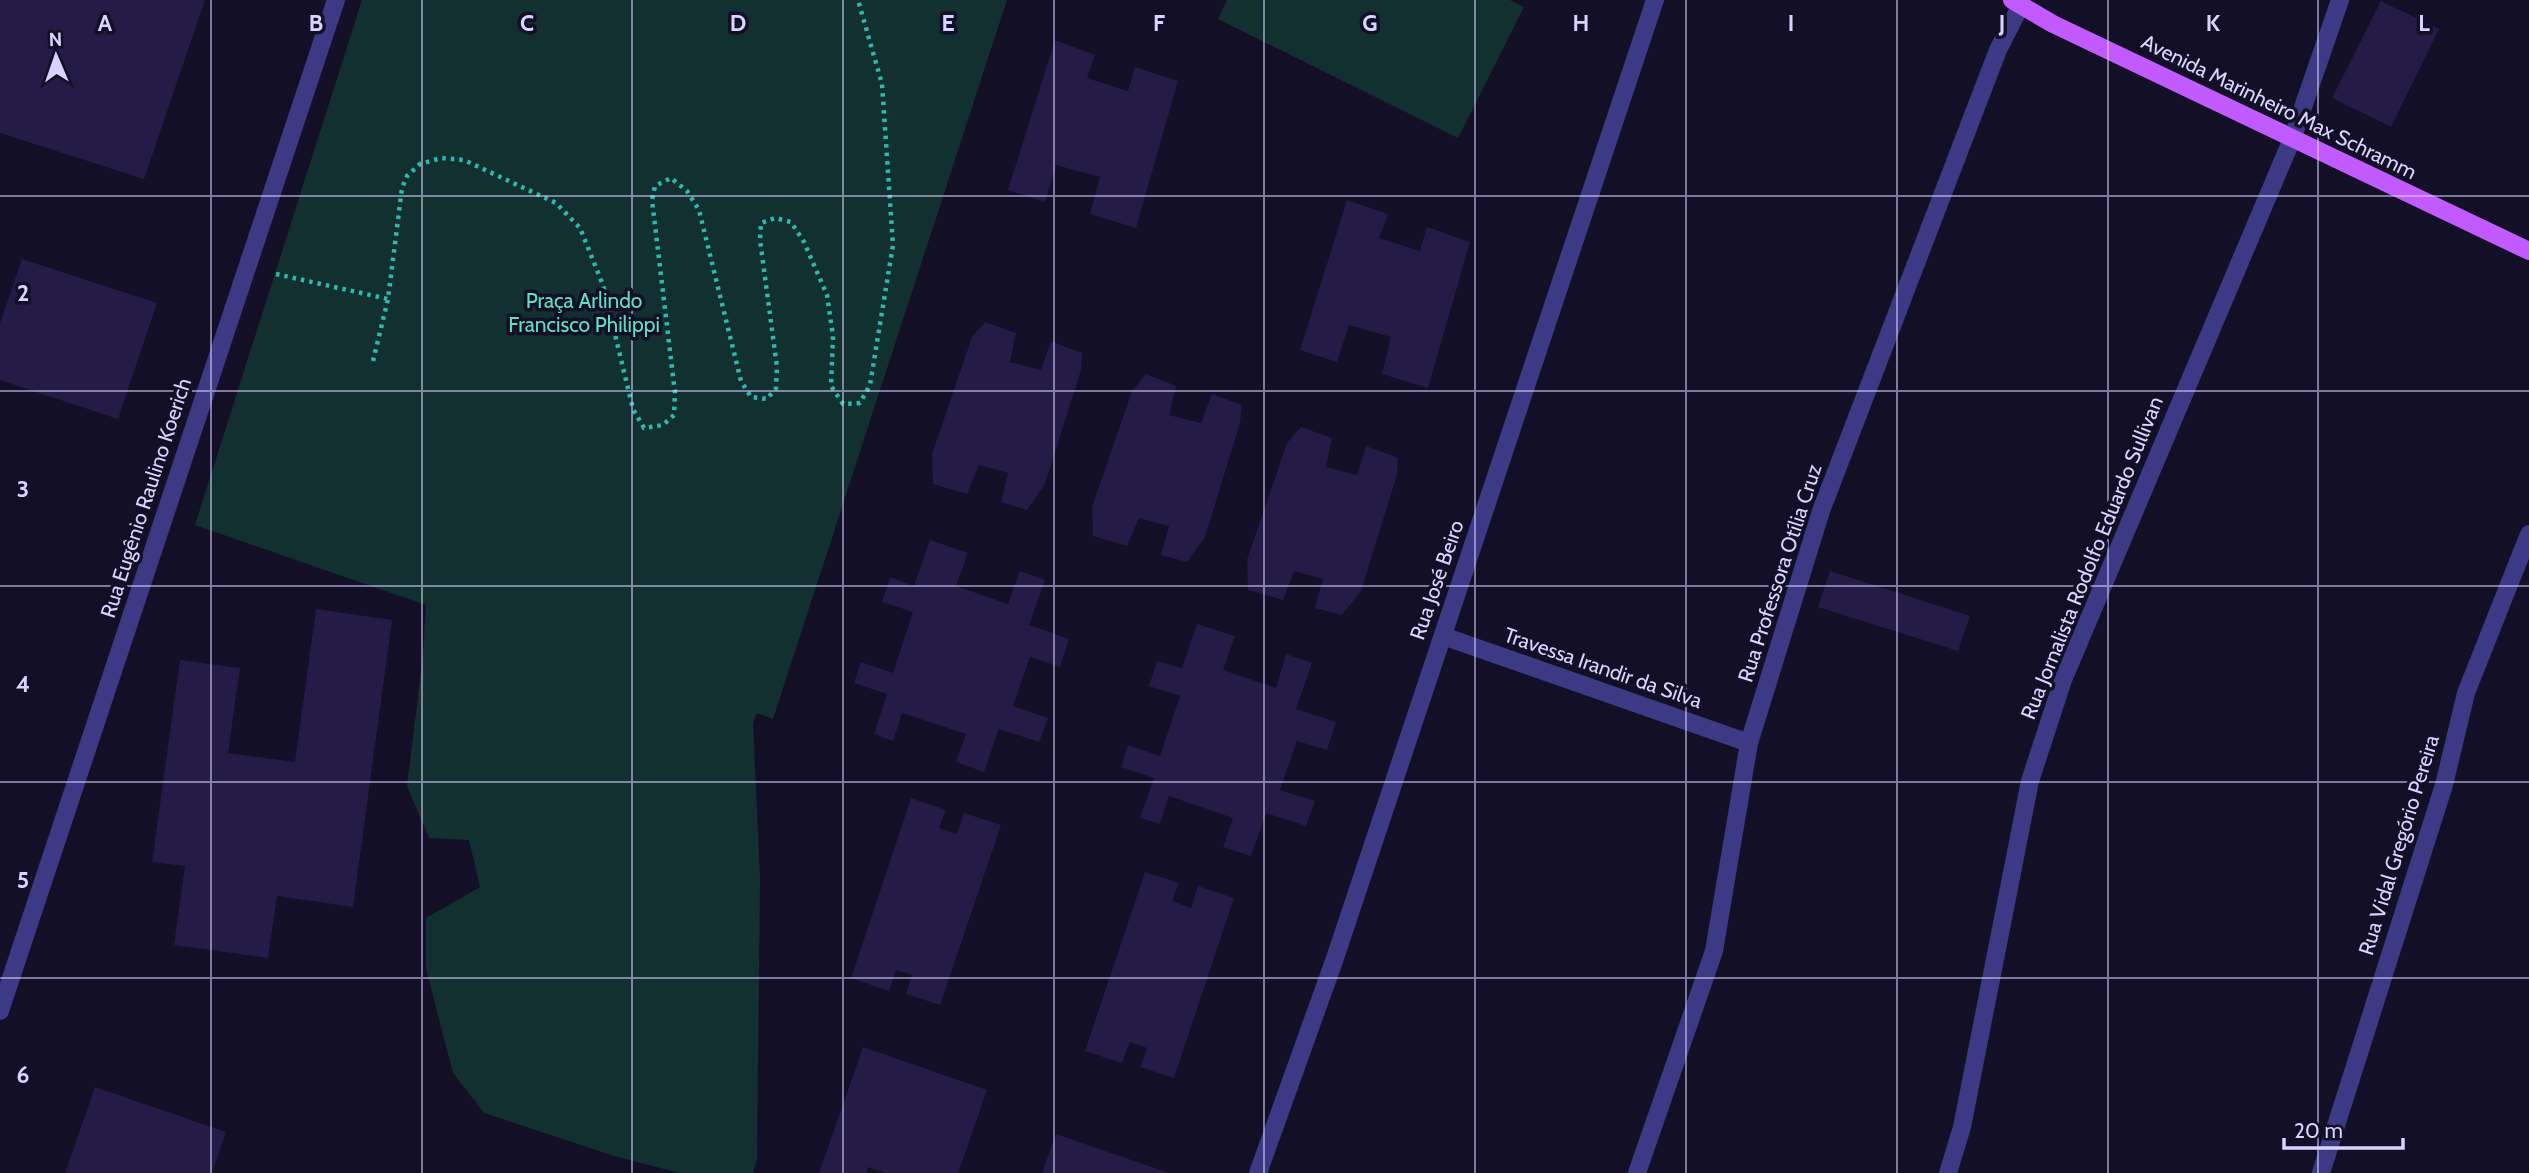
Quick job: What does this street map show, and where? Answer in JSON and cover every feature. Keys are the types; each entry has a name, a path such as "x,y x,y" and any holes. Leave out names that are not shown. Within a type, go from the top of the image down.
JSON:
{"main road":[{"name":"Avenida Marinheiro Max Schramm","path":"2016,2 2053,24 2529,251"}],"street":[{"name":"Rua Eugênio Raulino Koerich","path":"0,1011 336,0"},
{"name":"Rua José Beiro","path":"1258,1173 1334,961 1655,0"},
{"name":"Rua Jornalista Rodolfo Eduardo Sullivan","path":"1948,1173 1962,1128 2030,781 2063,680 2292,139 2340,0"},
{"name":"Rua Professora Otília Cruz","path":"1637,1173 1714,951 1749,743 1821,511 2016,2"},
{"name":"Rua Vidal Gregório Pereira","path":"2321,1173 2444,785 2466,692 2529,534"},
{"name":"Travessa Irandir da Silva","path":"1443,636 1749,743"}],"path":[{"path":"373,361 388,299 402,188 407,176 420,164 442,158 464,160 556,204 580,228 603,285 633,409 645,428 663,425 674,415 675,393 652,200 655,186 671,178 687,191 699,210 741,381 751,397 767,400 776,388 777,367 760,240 761,223 775,218 791,222 804,242 827,295 832,336 831,386 843,404 860,404 870,385 893,245 882,84 858,0"},
{"path":"247,267 388,299"}],"green space":[{"name":"Praça Arlindo Francisco Philippi","path":"362,0 1007,0 773,719 757,713 753,723 760,877 757,1159 753,1173 680,1173 614,1156 484,1113 453,1073 426,969 426,918 480,887 469,840 429,838 407,786 423,655 426,605 195,525"},
{"path":"1227,0 1510,0 1524,7 1458,138 1218,19"}],"building":[{"path":"0,0 205,0 144,179 0,133"},
{"path":"2381,1 2439,29 2391,127 2332,98"},
{"path":"1055,40 1095,55 1087,78 1128,91 1135,67 1178,81 1136,228 1090,214 1100,177 1056,165 1045,202 1008,190"},
{"path":"1347,200 1388,214 1379,238 1420,251 1427,227 1470,242 1428,388 1382,374 1391,337 1349,325 1337,362 1300,350"},
{"path":"22,259 157,303 118,419 0,380 0,323"},
{"path":"985,322 1016,333 1010,362 1041,370 1051,341 1082,353 1081,370 1045,484 1027,510 1001,502 1008,473 979,465 967,494 933,484 932,454 972,337"},
{"path":"1146,374 1176,386 1169,415 1201,423 1212,394 1242,405 1240,423 1205,537 1187,562 1161,555 1169,526 1139,518 1127,546 1093,536 1092,507 1132,391"},
{"path":"1301,427 1332,438 1326,467 1357,475 1366,446 1398,458 1397,475 1361,591 1342,615 1315,608 1323,579 1294,571 1283,600 1248,590 1247,560 1287,443"},
{"path":"930,540 968,553 956,586 1008,604 1020,571 1045,580 1029,625 1069,639 1060,667 1030,657 1013,706 1048,718 1039,742 999,729 984,772 956,762 966,734 902,713 893,741 874,734 887,694 854,683 861,662 893,673 913,612 882,602 890,577 914,586"},
{"path":"1830,571 1970,616 1958,651 1818,607"},
{"path":"316,609 392,620 353,907 277,896 268,958 174,945 185,866 152,862 180,660 240,668 228,753 295,762"},
{"path":"1197,624 1235,636 1223,670 1276,688 1286,654 1312,663 1296,709 1336,722 1327,750 1297,741 1280,790 1315,801 1306,826 1266,813 1251,856 1223,847 1233,818 1169,796 1160,824 1140,818 1154,778 1121,767 1128,745 1160,756 1180,696 1149,686 1157,661 1182,668"},
{"path":"911,798 946,810 939,828 957,834 964,813 1001,825 940,1005 906,994 912,975 896,970 889,991 851,978"},
{"path":"1145,872 1179,883 1172,901 1191,908 1198,886 1234,898 1174,1078 1140,1067 1147,1048 1130,1042 1122,1063 1085,1051"},
{"path":"863,1047 987,1090 958,1173 886,1173 868,1167 866,1173 819,1173"},
{"path":"95,1087 226,1132 212,1173 65,1173"},
{"path":"1056,1134 1169,1173 1042,1173"}]}
